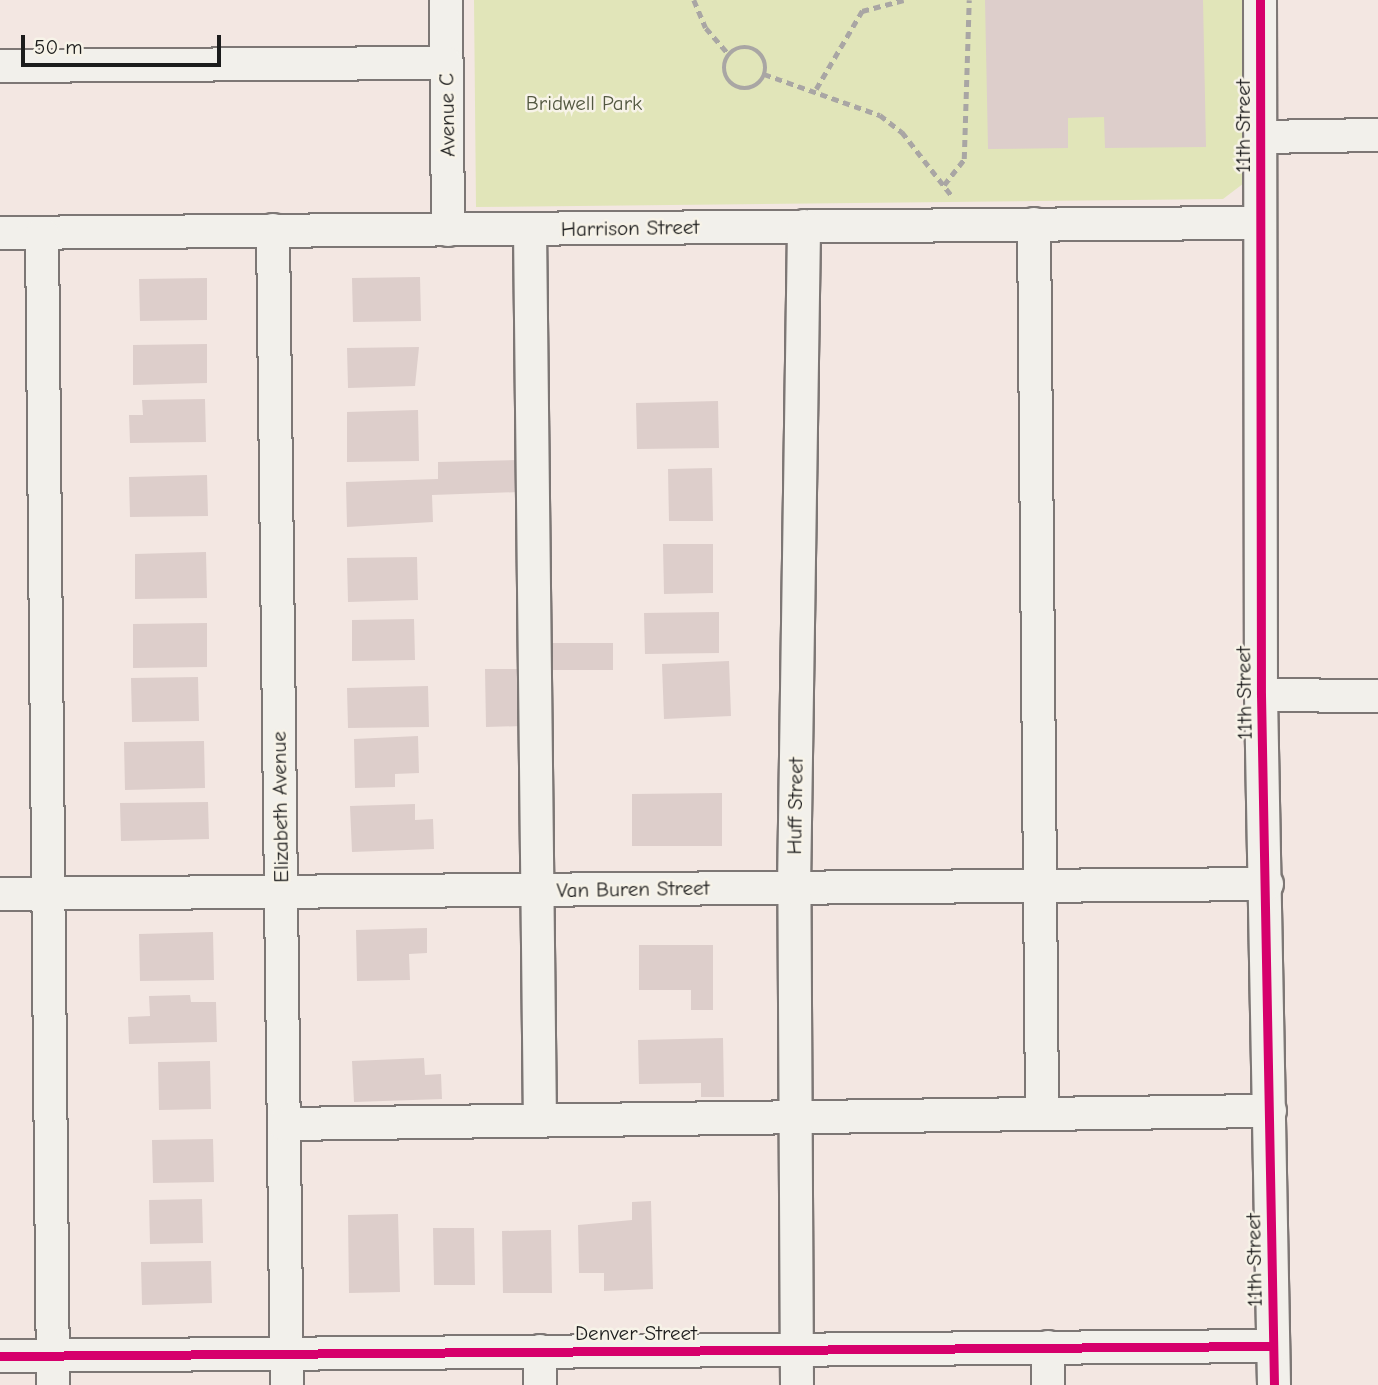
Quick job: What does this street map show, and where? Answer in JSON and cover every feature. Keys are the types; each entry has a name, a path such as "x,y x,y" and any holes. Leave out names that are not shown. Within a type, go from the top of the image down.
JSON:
{"street":[{"name":"Avenue C","path":"446,0 448,230"},
{"name":"11th Street","path":"1260,0 1261,695 1273,1385"},
{"path":"0,66 446,63"},
{"path":"1261,137 1378,135"},
{"name":"Harrison Street","path":"0,233 1259,223"},
{"path":"1034,225 1042,1114"},
{"name":"Huff Street","path":"797,1385 794,888 804,226"},
{"path":"530,229 540,1121"},
{"name":"Elizabeth Avenue","path":"273,230 287,1385"},
{"path":"42,233 51,894 53,1370"},
{"path":"1261,695 1378,696"},
{"name":"Van Buren Street","path":"0,894 1266,884"},
{"path":"284,1124 1270,1111"},
{"name":"Denver Street","path":"0,1356 53,1370 287,1354 1273,1346"},
{"path":"1048,1347 1048,1385"},
{"path":"540,1351 540,1385"}],"path":[{"path":"694,0 706,28 729,54"},
{"path":"816,89 862,11 904,0"},
{"path":"944,185 964,159 969,0"},
{"path":"741,48 753,49 763,60 764,74 756,86 735,87 724,72 729,54 741,48"},
{"path":"764,74 816,89 880,115 902,132 974,225"}],"green space":[{"name":"Bridwell Park","path":"474,0 1246,0 1248,180 1223,199 476,207"}],"building":[{"path":"985,0 1203,0 1206,147 1105,148 1104,117 1068,118 1068,148 988,149"},
{"path":"420,277 421,321 353,322 352,278"},
{"path":"207,278 207,320 140,321 139,279"},
{"path":"207,344 207,383 133,385 133,345"},
{"path":"419,347 415,386 348,388 347,348"},
{"path":"205,399 206,442 130,443 129,415 143,415 142,400"},
{"path":"718,401 719,448 637,449 636,403"},
{"path":"418,410 419,461 347,462 347,412"},
{"path":"518,460 519,492 432,495 433,522 347,527 346,482 438,479 438,462"},
{"path":"712,468 713,521 669,521 668,469"},
{"path":"207,475 208,516 130,517 129,477"},
{"path":"663,544 713,544 713,593 664,594"},
{"path":"206,552 207,598 135,599 135,554"},
{"path":"417,557 418,600 348,602 347,558"},
{"path":"719,612 719,653 645,654 644,613"},
{"path":"414,619 415,660 352,661 352,620"},
{"path":"207,623 207,667 133,668 133,624"},
{"path":"547,643 613,643 613,670 548,670"},
{"path":"729,661 731,716 664,719 662,664"},
{"path":"485,669 521,669 522,726 486,727"},
{"path":"198,677 199,721 132,722 131,678"},
{"path":"428,686 429,727 348,728 347,688"},
{"path":"418,736 419,773 395,774 395,787 355,788 354,739"},
{"path":"204,741 205,788 125,790 124,742"},
{"path":"722,793 722,846 632,846 632,794"},
{"path":"208,802 209,839 121,841 120,803"},
{"path":"415,804 415,820 433,819 434,849 352,852 350,806"},
{"path":"427,928 427,953 409,954 410,980 357,981 356,930"},
{"path":"213,932 214,980 140,981 139,934"},
{"path":"639,945 713,945 713,1010 691,1010 691,990 639,990"},
{"path":"190,995 191,1002 216,1002 217,1042 129,1044 128,1017 150,1016 149,996"},
{"path":"723,1038 724,1097 701,1097 701,1083 639,1084 638,1040"},
{"path":"424,1058 425,1075 441,1074 442,1099 354,1102 352,1061"},
{"path":"210,1061 211,1109 159,1110 158,1062"},
{"path":"213,1139 214,1182 153,1183 152,1140"},
{"path":"202,1199 203,1243 150,1244 149,1200"},
{"path":"651,1201 653,1289 604,1291 604,1273 579,1273 578,1225 632,1220 632,1202"},
{"path":"398,1214 400,1292 349,1293 348,1215"},
{"path":"433,1228 474,1228 475,1285 434,1285"},
{"path":"551,1230 552,1293 503,1293 502,1231"},
{"path":"211,1261 212,1303 142,1305 141,1262"}],"cycle path":[{"path":"1260,0 1261,695 1274,1385"},
{"path":"0,1356 1273,1346"}]}
